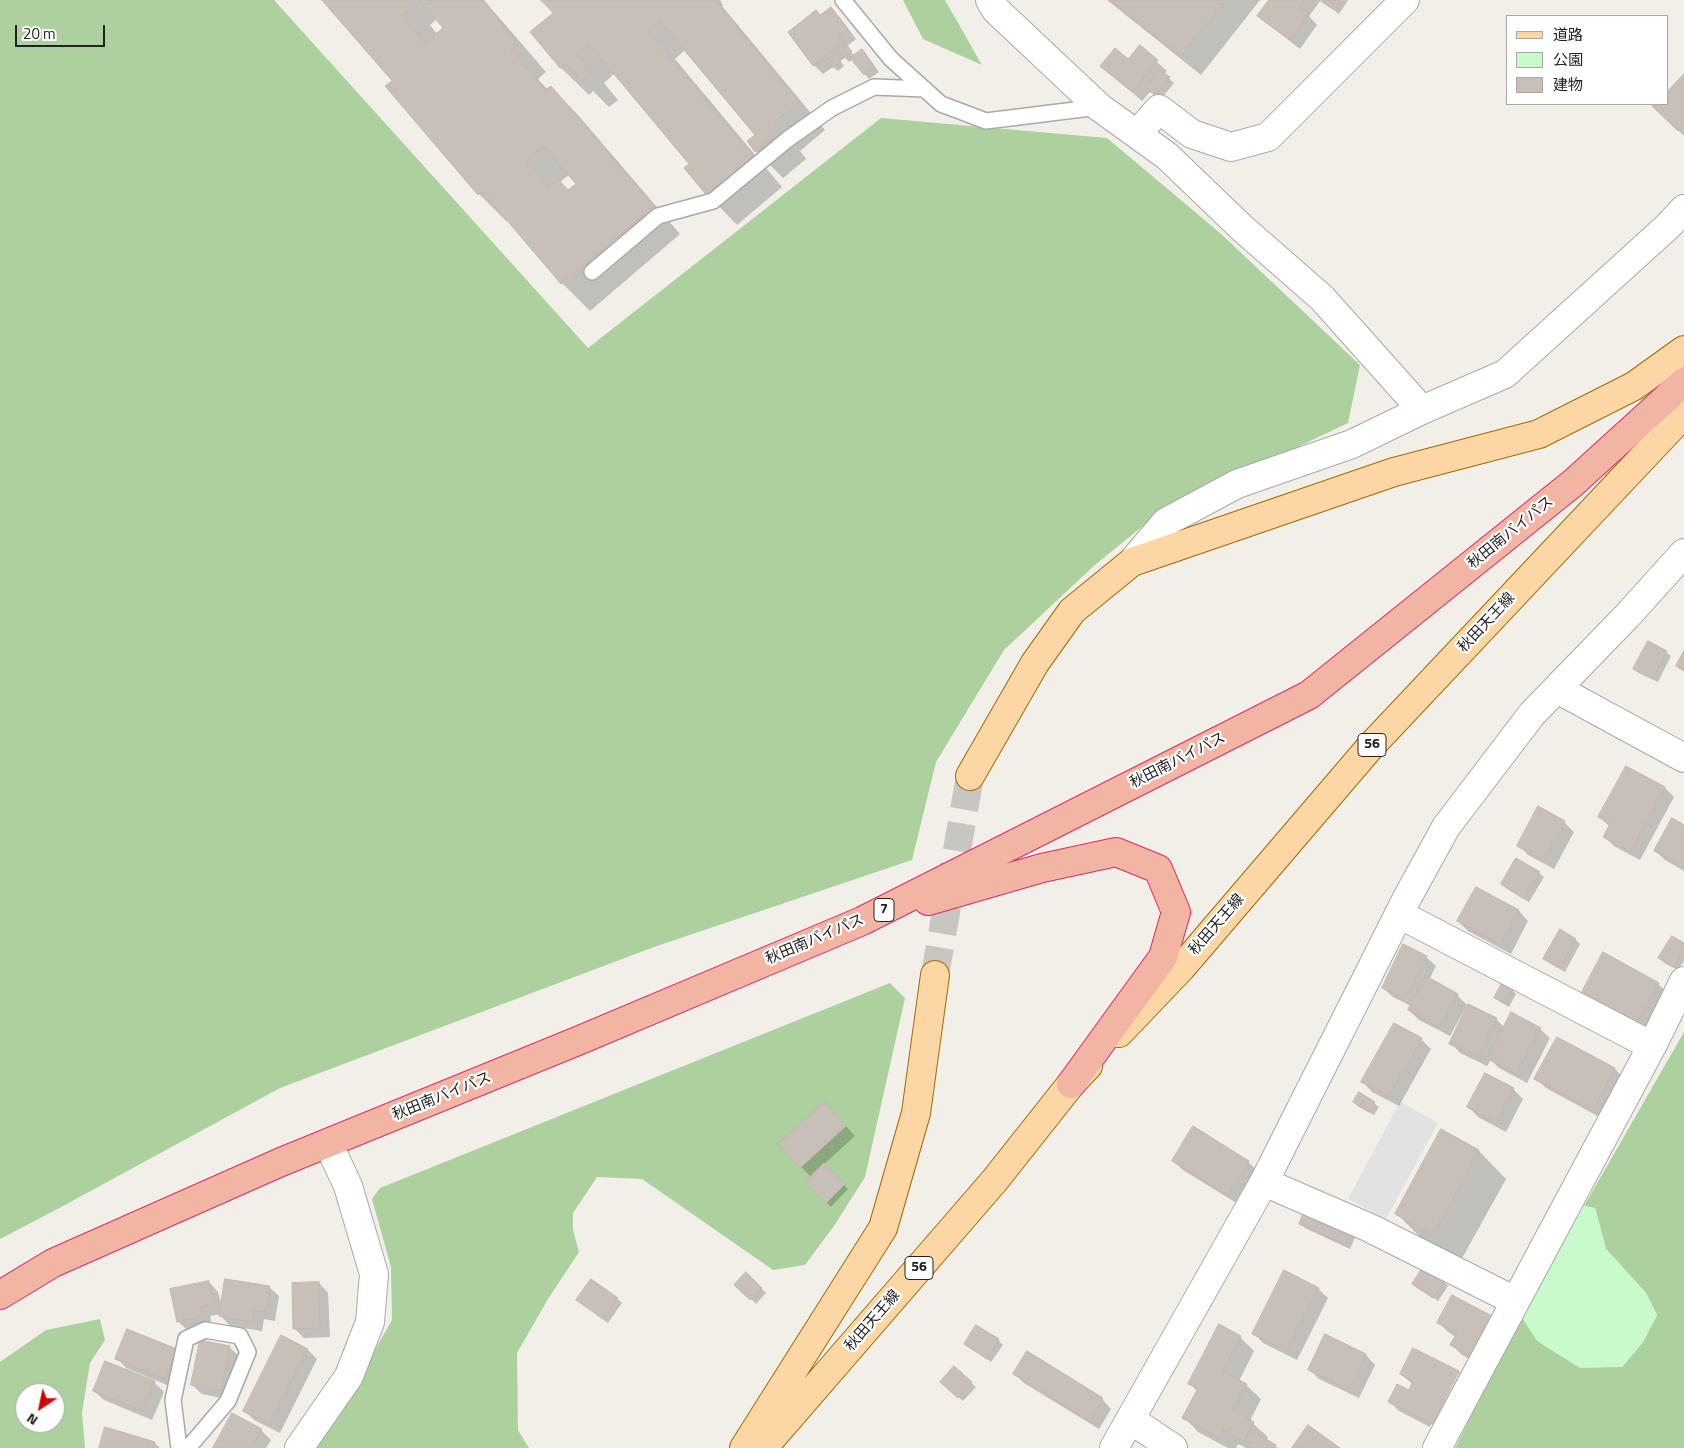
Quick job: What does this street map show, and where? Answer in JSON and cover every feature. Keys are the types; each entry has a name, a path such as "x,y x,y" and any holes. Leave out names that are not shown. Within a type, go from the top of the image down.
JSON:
{"highway":[{"name":"秋田南バイパス","path":"0,1295 53,1263 281,1162 571,1044 862,921 1309,694 1574,484 1684,382"},
{"path":"862,921 1042,868 1116,852 1158,869 1176,912 1163,957 1071,1084"}],"main road":[{"path":"970,776 1035,663 1072,611 1132,562 1394,472 1539,434 1634,386 1684,350"},
{"name":"秋田天王線","path":"763,1448 994,1180 1071,1084 1182,967 1371,746 1684,414"},
{"path":"744,1448 883,1228 916,1113 935,975"}],"street":[{"path":"990,0 996,10 1099,107 1167,156 1242,228 1322,298 1422,410"},
{"path":"1137,134 1159,109 1192,134 1231,147 1268,136 1405,0"},
{"path":"1132,562 1166,522 1230,488 1352,444 1422,410 1505,374 1667,227 1684,209"},
{"path":"1114,1448 1264,1182 1399,914 1446,827 1532,714 1627,616 1684,553"},
{"path":"1556,689 1684,758"},
{"path":"1399,914 1652,1046"},
{"path":"1437,1448 1652,1046 1684,981"},
{"path":"298,1448 349,1376 370,1322 374,1274 348,1186 328,1143"},
{"path":"1264,1182 1370,1228 1516,1301"},
{"path":"1131,1420 1173,1448"}],"lane":[{"path":"843,0 891,59 941,104 986,121 1099,107"},
{"path":"592,272 658,216 714,201 788,139 832,108 874,87 924,89"},
{"path":"179,1448 173,1400 186,1339 205,1330 240,1336 248,1352 228,1401 188,1448"}],"green space":[{"path":"0,0 274,0 588,348 881,118 1107,138 1220,233 1360,365 1348,423 1159,513 1096,564 1004,650 936,762 912,860 654,947 280,1088 0,1239"},
{"path":"903,0 945,0 982,65 923,39"},
{"path":"890,983 905,998 865,1177 834,1226 805,1265 773,1270 642,1179 597,1177 573,1213 573,1230 579,1252 548,1299 517,1353 518,1430 529,1448 310,1448 368,1362 392,1320 391,1267 372,1199 380,1188"},
{"path":"1684,1032 1684,1448 1455,1448 1521,1316 1622,1367 1643,1342 1657,1315 1646,1293 1606,1249 1595,1208 1584,1206"},
{"path":"1584,1206 1595,1208 1606,1249 1646,1293 1657,1315 1643,1342 1622,1367 1580,1368 1537,1341 1521,1316"},
{"path":"100,1319 105,1340 90,1363 82,1413 85,1448 0,1448 0,1362 46,1330"}],"shaded area":[{"path":"1400,1102 1438,1123 1386,1219 1348,1199"}],"building":[{"path":"322,0 406,0 412,8 402,16 425,43 443,28 419,0 482,0 519,44 511,50 545,90 551,86 654,206 561,284 482,191 478,195 385,86 392,81","holes":["544,146 576,184 568,190 558,179 548,188 526,161"]},
{"path":"541,0 715,0 799,102 773,123 780,131 755,152 747,141 755,135 660,21 648,31 755,159 709,198 684,168 689,164 589,44 577,55 592,72 581,81 566,64 560,68 530,32 553,13"},
{"path":"1110,0 1226,0 1181,56"},
{"path":"1269,0 1305,0 1299,7 1309,14 1290,40 1257,16"},
{"path":"1322,0 1340,0 1334,10"},
{"path":"831,7 848,29 839,36 844,42 813,66 788,32 816,10 820,15"},
{"path":"846,44 852,52 843,58 837,51"},
{"path":"1140,45 1158,60 1132,92 1100,66 1115,48 1128,59"},
{"path":"862,49 875,67 864,75 850,58"},
{"path":"835,54 841,61 832,68 826,61"},
{"path":"1160,70 1170,77 1156,96 1146,88"},
{"path":"1684,74 1684,125 1678,131 1652,106 1669,105 1669,90"},
{"path":"1648,641 1667,651 1653,679 1633,669"},
{"path":"1684,651 1684,671 1676,666"},
{"path":"1626,766 1665,787 1630,852 1603,837 1610,824 1598,817"},
{"path":"1538,806 1565,821 1544,861 1517,846"},
{"path":"1672,818 1684,825 1684,867 1654,851"},
{"path":"1516,858 1540,872 1524,899 1501,884"},
{"path":"1476,887 1519,910 1501,945 1457,921"},
{"path":"1560,929 1576,939 1560,968 1543,959"},
{"path":"1672,936 1684,943 1684,949 1674,967 1658,958"},
{"path":"1403,944 1427,956 1405,999 1382,988"},
{"path":"1603,952 1659,983 1635,1026 1580,996"},
{"path":"1426,976 1458,994 1440,1028 1408,1010"},
{"path":"1502,983 1513,989 1505,1003 1494,998"},
{"path":"1468,1004 1497,1018 1478,1057 1449,1044"},
{"path":"1511,1012 1541,1028 1517,1074 1488,1059"},
{"path":"1394,1023 1422,1038 1389,1097 1361,1082"},
{"path":"1557,1037 1615,1068 1593,1110 1534,1079"},
{"path":"1485,1073 1514,1088 1496,1123 1467,1107"},
{"path":"1359,1092 1375,1102 1369,1112 1353,1102"},
{"path":"825,1102 846,1126 800,1168 778,1144"},
{"path":"1193,1126 1249,1161 1228,1196 1172,1161"},
{"path":"1441,1129 1479,1150 1433,1235 1395,1214"},
{"path":"824,1163 845,1184 826,1203 805,1182"},
{"path":"1306,1208 1352,1229 1345,1245 1299,1224"},
{"path":"1423,1267 1445,1281 1433,1298 1412,1284"},
{"path":"1284,1270 1319,1288 1287,1351 1252,1334"},
{"path":"746,1272 762,1288 750,1300 734,1285"},
{"path":"225,1279 270,1286 266,1312 254,1310 253,1322 219,1316"},
{"path":"591,1279 618,1298 603,1319 576,1300"},
{"path":"209,1281 214,1304 201,1307 203,1316 177,1322 170,1289"},
{"path":"319,1282 320,1328 293,1329 292,1283"},
{"path":"1452,1295 1492,1316 1470,1356 1450,1345 1457,1333 1437,1323"},
{"path":"1219,1324 1241,1336 1222,1371 1247,1384 1233,1411 1254,1422 1244,1441 1223,1430 1220,1438 1182,1418 1198,1388 1188,1384"},
{"path":"976,1325 999,1339 987,1359 964,1344"},
{"path":"127,1329 177,1349 165,1379 115,1359"},
{"path":"1325,1334 1366,1354 1349,1390 1308,1370"},
{"path":"281,1335 308,1349 270,1424 243,1411"},
{"path":"200,1340 230,1346 221,1391 191,1385"},
{"path":"1413,1348 1459,1371 1433,1424 1388,1402 1397,1384 1409,1390 1413,1381 1400,1374"},
{"path":"1027,1351 1103,1398 1089,1421 1013,1374"},
{"path":"105,1361 155,1381 142,1411 93,1391"},
{"path":"954,1366 972,1382 958,1398 940,1382"},
{"path":"232,1413 262,1429 251,1448 213,1448"},
{"path":"1308,1425 1340,1448 1292,1448"},
{"path":"105,1427 155,1442 153,1448 99,1448"},
{"path":"1256,1433 1276,1445 1274,1448 1248,1448"}],"tunnel":[{"path":"935,975 970,776"}]}
